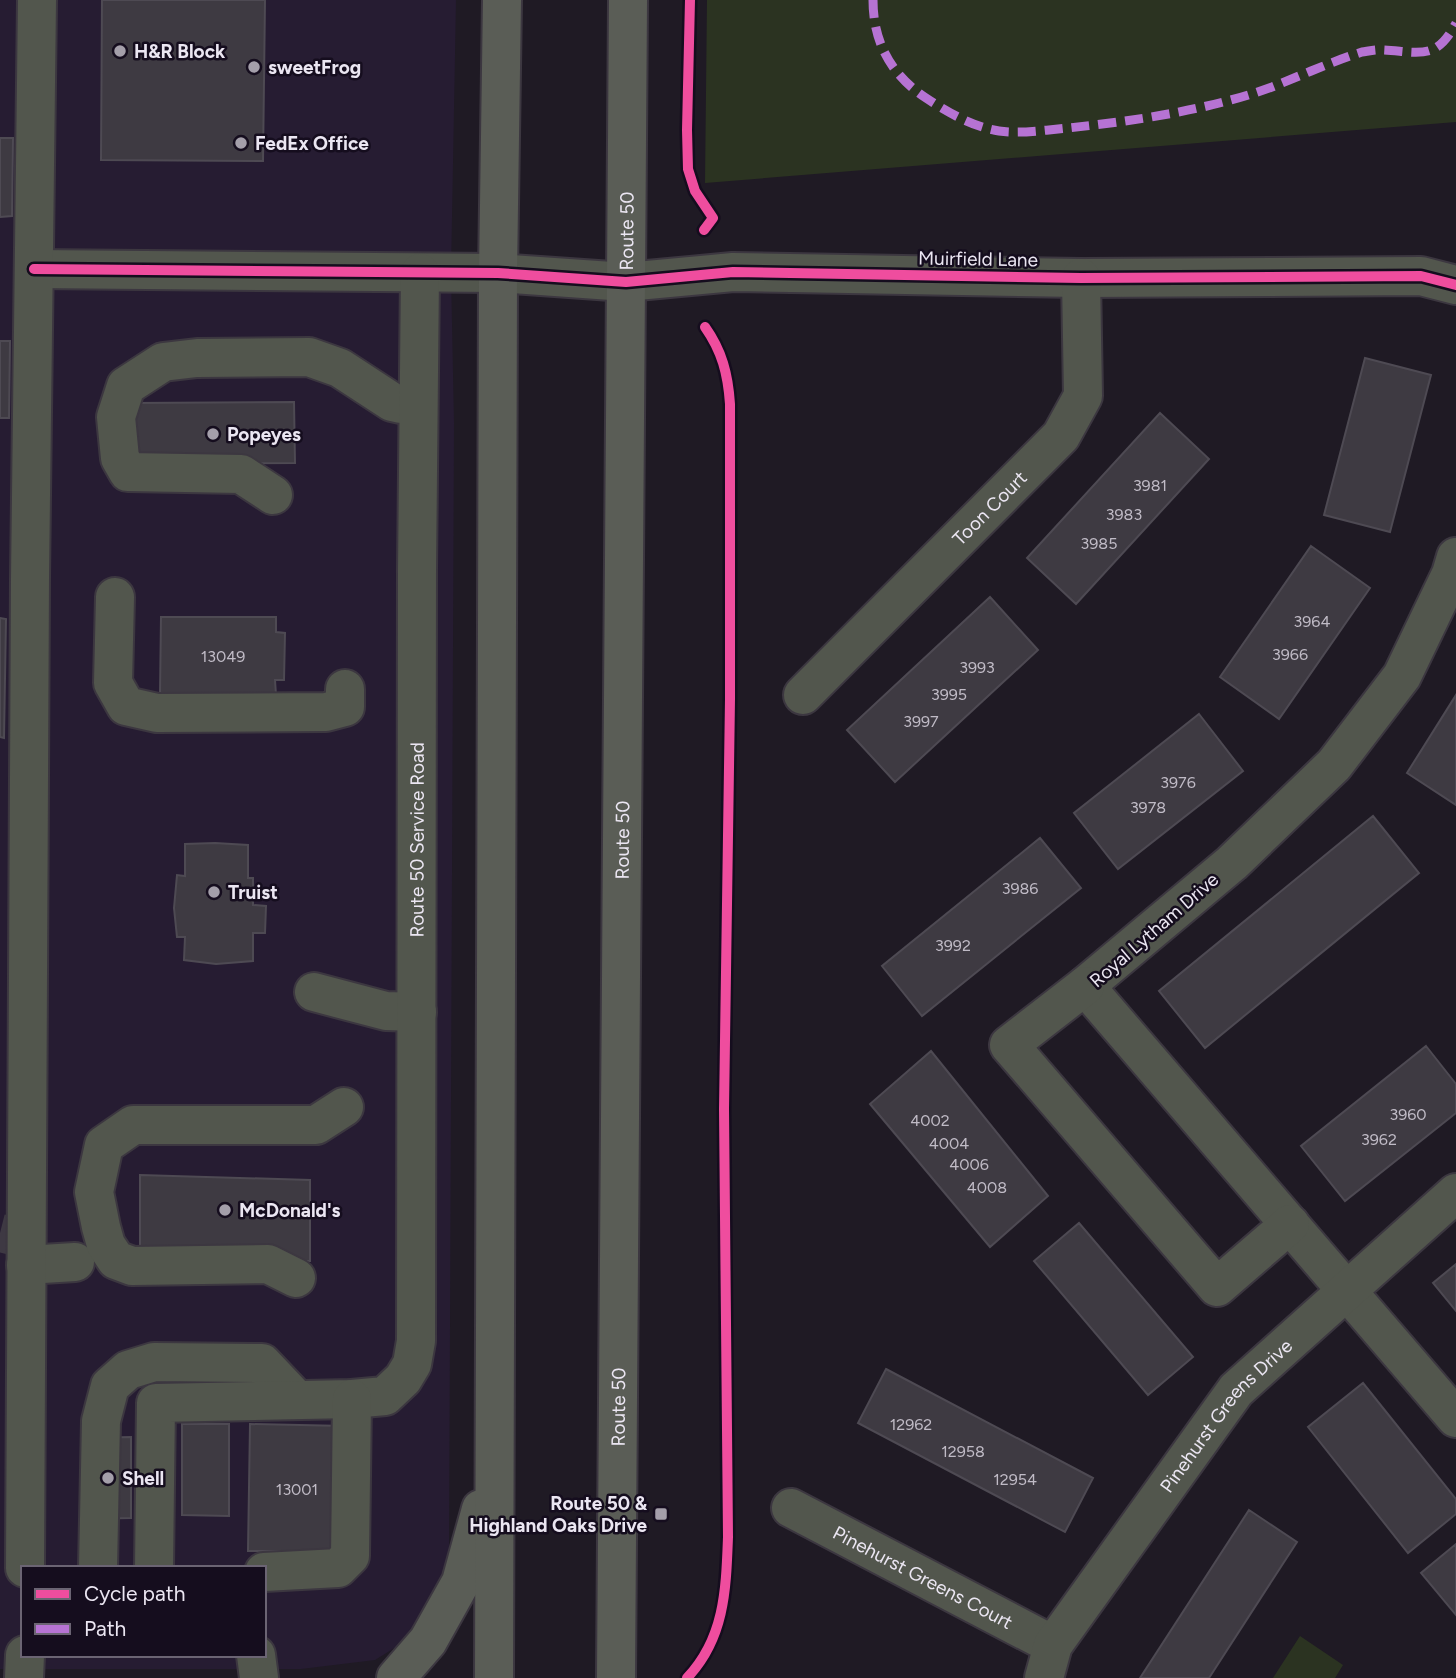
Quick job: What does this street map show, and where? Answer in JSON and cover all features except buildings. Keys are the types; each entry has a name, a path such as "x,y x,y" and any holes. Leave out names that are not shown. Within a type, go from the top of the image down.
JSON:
{"highway":[{"path":"494,1678 498,273 502,0"},
{"name":"Route 50","path":"616,1678 628,0"},
{"path":"396,1678 428,1641 461,1582 495,1456"}],"street":[{"path":"25,1566 13,1434 26,1265 37,0"},
{"name":"Muirfield Lane","path":"34,270 498,273 626,282 733,272 1081,278 1421,276 1456,285"},
{"name":"Route 50 Service Road","path":"368,1397 403,1379 412,1364 416,1341 420,272"},
{"name":"Toon Court","path":"803,695 1061,436 1083,396 1081,278"},
{"path":"273,495 241,474 128,472 120,458 116,417 126,386 163,362 197,358 309,357 340,368 392,402 401,404"},
{"name":"Royal Lytham Drive","path":"1456,557 1451,574 1402,676 1334,765 1232,863 1085,986 1456,1418"},
{"path":"123,597 113,683 126,706 158,713 306,714 345,707 345,689"},
{"path":"1085,986 1009,1045 1217,1287 1290,1224"},
{"path":"314,992 386,1011 417,1012"},
{"path":"296,1278 268,1264 132,1266 116,1260 106,1245 94,1192 104,1145 133,1125 316,1125 344,1107"},
{"name":"Pinehurst Greens Drive","path":"1049,1661 1237,1390 1456,1193"},
{"path":"26,1265 75,1262"},
{"path":"98,1566 101,1422 110,1386 128,1370 154,1362 261,1363 297,1400"},
{"path":"154,1566 156,1403 368,1397 350,1556 338,1568 266,1572"},
{"name":"Pinehurst Greens Court","path":"792,1508 1049,1661"},
{"path":"24,1678 25,1657"},
{"path":"256,1657 259,1678"}],"shaded area":[{"path":"0,0 456,0 451,273 454,423 449,1555 443,1584 428,1615 404,1642 375,1660 301,1669 0,1669"}],"green space":[{"path":"707,0 1456,0 1456,122 705,183"},
{"path":"1300,1636 1343,1665 1335,1678 1273,1678"}],"tunnel":[{"path":"0,1233 28,1240"}],"marked path":[{"path":"873,0 876,30 886,56 903,79 926,98 961,118 989,129 1007,132 1042,131 1119,122 1223,102 1272,87 1362,52 1426,52 1441,44 1456,23"}],"cycle path":[{"path":"690,0 688,169 695,191 713,218 704,230"},
{"path":"34,269 498,273 626,282 733,272 1081,278 1421,276 1456,285"},
{"path":"687,1678 700,1663 716,1630 724,1594 728,1537 724,1109 730,699 730,404 723,363 705,327"}],"place":[{"name":"H&R Block","path":"120,51"},
{"name":"sweetFrog","path":"254,67"},
{"name":"FedEx Office","path":"241,143"},
{"name":"Popeyes","path":"213,434"},
{"name":"Truist","path":"214,892"},
{"name":"McDonald's","path":"225,1210"},
{"name":"Shell","path":"108,1478"},
{"name":"Route 50 & Highland Oaks Drive","path":"661,1514"}]}
